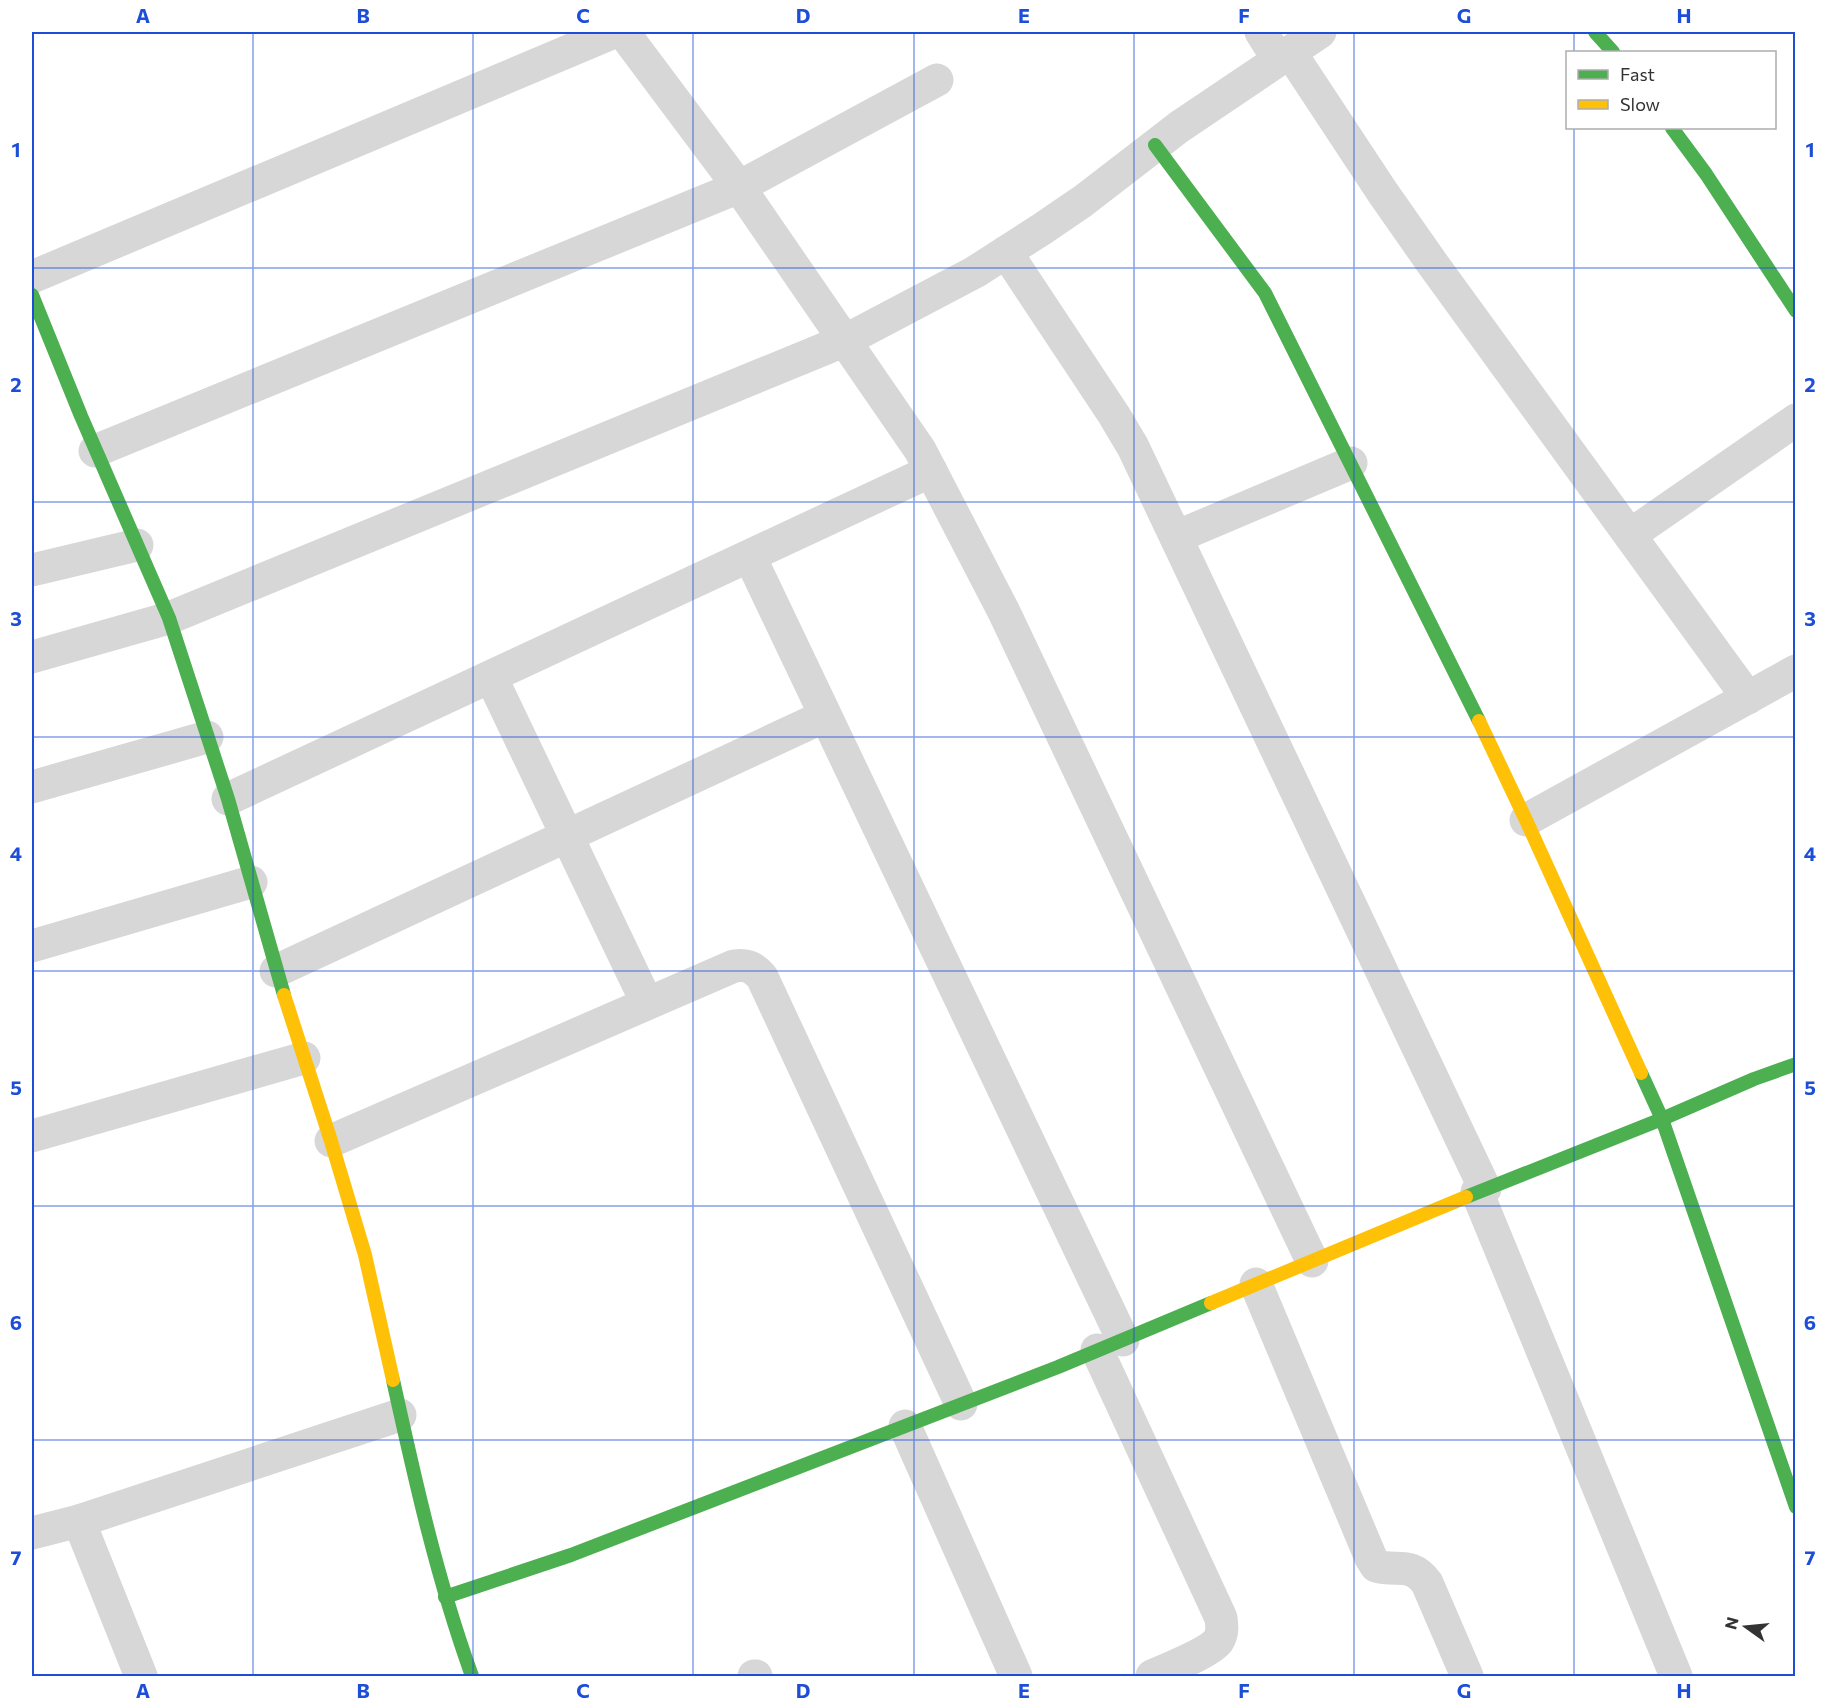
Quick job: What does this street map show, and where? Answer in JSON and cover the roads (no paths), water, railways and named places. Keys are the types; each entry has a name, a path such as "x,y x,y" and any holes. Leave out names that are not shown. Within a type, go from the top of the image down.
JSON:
{"street":[{"path":"32,277 615,32"},
{"path":"623,32 739,187 915,442 1004,612 1312,1261"},
{"path":"1261,32 1284,56 1748,698"},
{"path":"32,657 169,618 846,340 975,272 1006,252 1083,201 1155,145 1320,32"},
{"path":"1595,32 1612,51"},
{"path":"96,451 739,187 937,81"},
{"path":"1673,129 1706,174 1796,311"},
{"path":"1155,145 1244,261 1265,293 1526,820 1662,1119 1796,1508"},
{"path":"1006,252 1114,415 1133,447 1176,537 1481,1191 1676,1677"},
{"path":"32,295 96,451 169,618 228,799 276,971 331,1141 365,1256 425,1524 472,1677"},
{"path":"1630,535 1796,420"},
{"path":"1176,537 1351,463"},
{"path":"228,799 931,471"},
{"path":"32,570 137,545"},
{"path":"750,557 825,716 1110,1345 1221,1618 1222,1631 1218,1642 1152,1677"},
{"path":"1526,820 1796,671"},
{"path":"491,677 647,1003"},
{"path":"276,971 825,716"},
{"path":"32,787 207,737"},
{"path":"32,946 251,882"},
{"path":"331,1141 734,966 744,964 754,968 762,977 961,1404"},
{"path":"32,1136 304,1058"},
{"path":"446,1597 571,1555 961,1404 1662,1119 1754,1079 1796,1064"},
{"path":"1256,1284 1371,1558 1376,1566 1386,1569 1408,1568 1420,1573 1427,1583 1467,1677"},
{"path":"32,1533 79,1521 400,1415"},
{"path":"905,1426 1016,1677"},
{"path":"79,1521 141,1677"}]}
